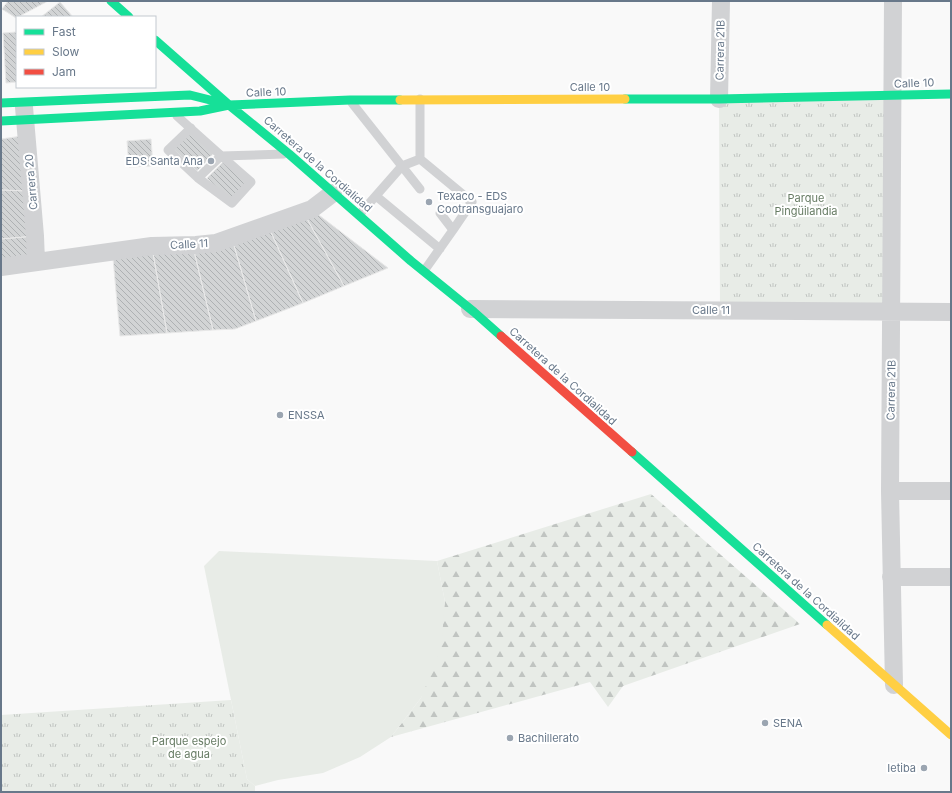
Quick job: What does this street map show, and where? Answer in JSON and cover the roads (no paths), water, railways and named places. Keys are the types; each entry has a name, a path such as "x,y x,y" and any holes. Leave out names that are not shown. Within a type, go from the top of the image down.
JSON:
{"main road":[{"path":"111,1 128,16"},
{"name":"Carretera de la Cordialidad","path":"156,41 229,105 289,154 358,215 470,309 951,735"},
{"name":"Calle 10","path":"1,103 190,94 229,105"},
{"name":"Calle 10","path":"1,121 200,111 229,105 350,100 719,99 951,94"}],"street":[{"name":"Carrera 21B","path":"719,99 721,1"},
{"name":"Carrera 21B","path":"893,1 890,491 894,685"},
{"name":"Carrera 20","path":"24,102 36,262"},
{"name":"Calle 11","path":"1,267 152,246 216,243 312,209 333,193"},
{"name":"Calle 11","path":"470,309 951,312"},
{"path":"890,491 951,491"},
{"path":"891,577 951,577"}],"lane":[{"path":"420,99 420,159"},
{"path":"350,100 420,189"},
{"path":"173,112 191,128 221,156 251,182 232,204 198,178 168,150 191,128"},
{"path":"198,178 221,156 289,154"},
{"path":"358,215 402,166 420,159"},
{"path":"420,159 472,202 424,271"},
{"path":"376,196 440,249"},
{"path":"440,213 453,230"}],"place":[{"name":"EDS Santa Ana","path":"211,161"},
{"name":"Texaco - EDS Cootransguajaro","path":"429,202"},
{"name":"ENSSA","path":"280,415"},
{"name":"SENA","path":"765,723"},
{"name":"Bachillerato","path":"510,738"},
{"name":"Ietiba","path":"924,768"}],"park label":[{"name":"Parque Pingüilandia","path":"806,204"},
{"name":"Parque espejo de agua","path":"189,747"}]}
